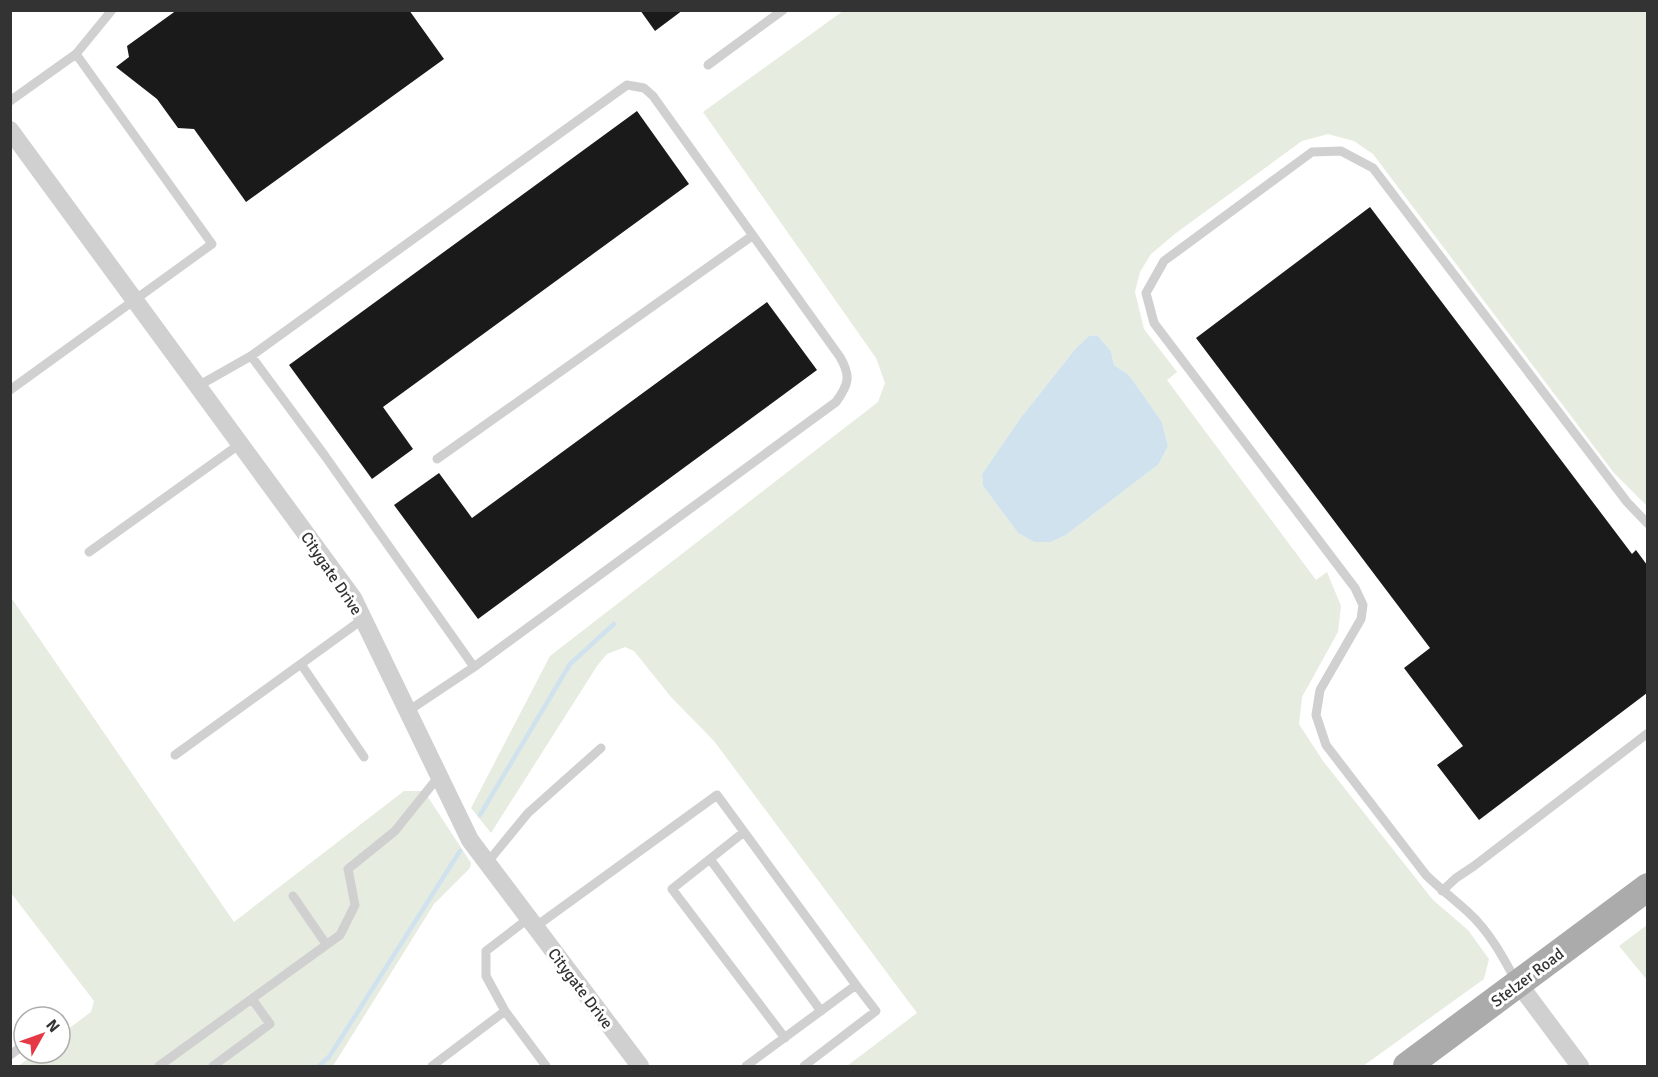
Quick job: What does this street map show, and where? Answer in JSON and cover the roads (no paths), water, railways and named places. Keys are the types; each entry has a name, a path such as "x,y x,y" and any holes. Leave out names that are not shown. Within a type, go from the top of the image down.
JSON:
{"main road":[{"name":"Stelzer Road","path":"1407,1066 1647,887"}],"street":[{"name":"Citygate Drive","path":"10,130 353,598 470,840 640,1066"},
{"path":"1518,984 1580,1066"}],"lane":[{"path":"10,101 76,54 112,10"},
{"path":"708,66 783,10"},
{"path":"10,390 212,244 76,54"},
{"path":"198,386 251,356 627,85 645,88 653,96 840,357 847,370 848,380 836,402 474,667 408,711"},
{"path":"1518,984 1495,945 1476,921 1426,875 1326,745 1316,715 1320,690 1362,618 1363,605 1355,588 1154,323 1146,293 1164,261 1312,152 1341,151 1373,168 1647,524"},
{"path":"437,459 752,236"},
{"path":"251,356 325,456 474,667"},
{"path":"89,552 240,444"},
{"path":"175,755 363,619"},
{"path":"301,664 364,757"},
{"path":"1442,891 1461,874 1647,733"},
{"path":"488,863 528,813 601,748"},
{"path":"159,1066 340,935 355,905 348,869 394,831 439,776"},
{"path":"546,1066 506,1011 486,976 486,951 717,795 876,1011 804,1066"},
{"path":"744,832 672,889 784,1038"},
{"path":"710,859 821,1011"},
{"path":"293,897 327,944"},
{"path":"746,1066 856,985"},
{"path":"213,1066 270,1024 252,999"},
{"path":"432,1066 506,1011"}],"water":[{"path":"1097,335 1111,351 1114,365 1129,375 1162,422 1168,446 1159,464 1066,535 1051,542 1034,542 1018,533 983,486 982,474 1022,416 1076,348 1089,336"}],"waterway":[{"path":"480,815 570,664 614,624"},
{"path":"319,1066 329,1057 460,851"}]}
